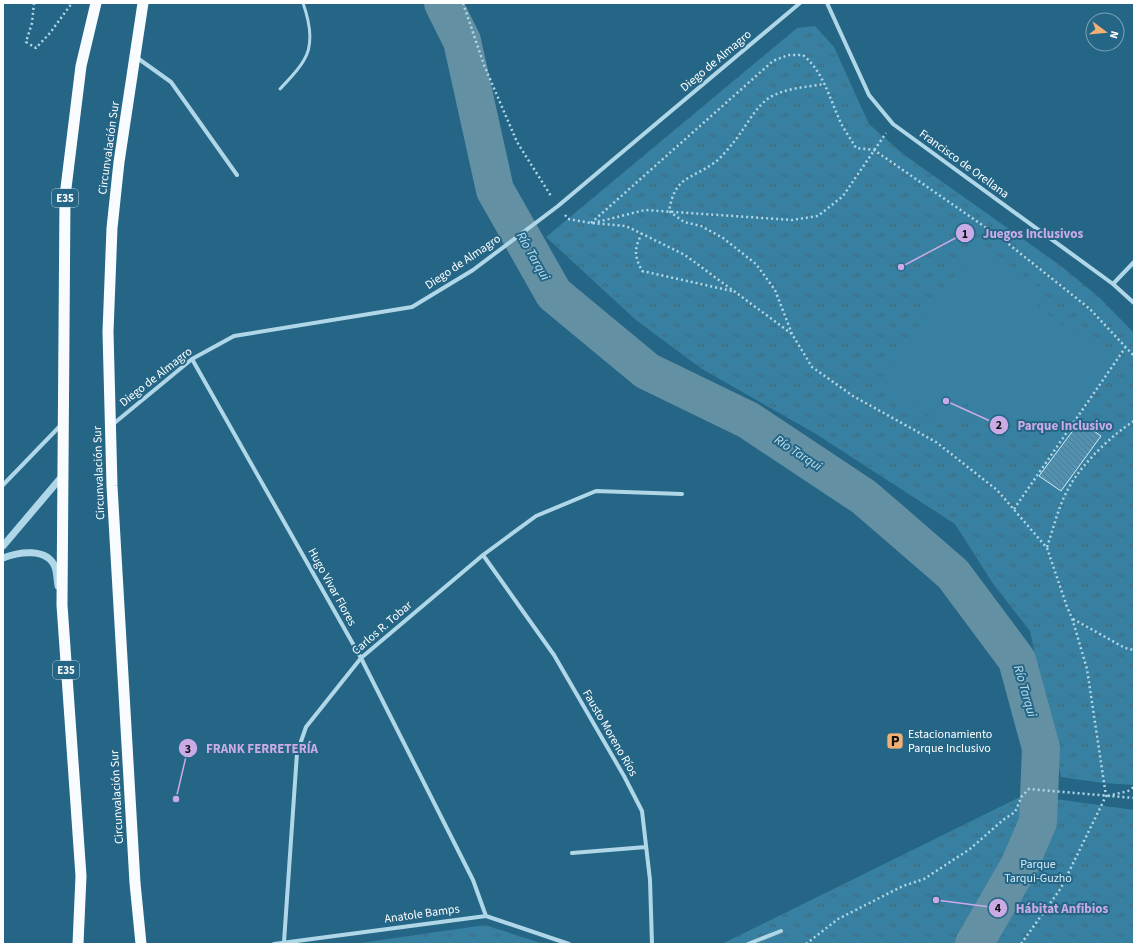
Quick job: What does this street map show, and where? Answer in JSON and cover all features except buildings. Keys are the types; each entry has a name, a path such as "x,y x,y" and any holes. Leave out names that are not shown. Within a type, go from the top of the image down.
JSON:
{"highway":[{"name":"E35","path":"78,944 81,876 62,605 65,196 81,66 96,3"},
{"name":"Circunvalación Sur","path":"141,944 134,867 112,494 108,332 112,228 119,162 143,3"}],"street":[{"name":"Diego de Almagro","path":"110,426 192,359 234,336 412,307 473,270 558,206 800,3"},
{"name":"Francisco de Orellana","path":"827,3 869,95 893,124 1113,284 1134,303"},
{"path":"136,56 170,82 237,174"},
{"path":"1113,284 1134,262"},
{"name":"Hugo Vivar Flores","path":"192,359 361,658 473,880 486,916"},
{"path":"3,485 64,421"},
{"path":"3,546 64,473"},
{"name":"Carlos R. Tobar","path":"284,942 297,752 306,727 361,658 483,555 536,516 596,491 682,494"},
{"path":"3,558 26,552 48,558 55,566 62,605"},
{"name":"Fausto Moreno Ríos","path":"483,555 554,655 624,776 642,811 650,880 652,944"},
{"path":"572,853 646,847"},
{"name":"Anatole Bamps","path":"274,944 486,916 569,944"},
{"path":"748,944 782,931"}],"lane":[{"path":"280,89 304,60 309,44 307,15 303,3"}],"path":[{"path":"34,3 32,23 26,42 36,48 50,33 72,3"},
{"path":"463,3 484,65 517,142 568,219 591,223 626,226 685,255 792,334"},
{"path":"591,223 773,61 788,55 803,55 814,64 825,84 843,126 856,148 874,150 1012,248 1090,309 1124,348 1134,356"},
{"path":"669,211 672,196 682,182 714,162 733,143 768,98 783,92 825,84"},
{"path":"591,223 645,210 792,220 818,216 843,196 893,124"},
{"path":"669,211 684,222 701,226 723,238 756,264 775,290 792,334 812,367 853,396 936,442 996,490 1047,548 1072,618 1087,669 1106,796 1061,888 1021,944"},
{"path":"642,233 637,242 635,258 642,270 734,291"},
{"path":"1014,510 1124,348"},
{"path":"1047,548 1060,506 1071,483 1106,443 1134,421"},
{"path":"1072,618 1125,648 1134,650"},
{"path":"1106,796 1128,791 1134,787"},
{"path":"806,944 838,920 902,886 924,878 970,849 1003,820 1016,812 1022,796 1029,789 1134,798"}],"green space":[{"path":"815,26 834,47 869,124 903,154 1061,266 1100,298 1134,333 1134,785 1103,783 1061,777 1030,631 994,585 955,524 816,434 702,369 636,320 546,237 797,28"},
{"path":"978,243 1046,292 1036,306 1114,363 1050,453 971,396 948,429 880,381"},
{"name":"Parque Tarqui-Guzho","path":"1022,796 1034,796 1134,810 1134,938 1132,944 722,944"},
{"path":"485,925 544,944 354,944"}],"waterway":[{"name":"Río Tarqui","path":"443,3 462,41 495,190 554,294 647,371 748,420 864,497 953,574 1017,660 1041,748 1038,822 1019,866 974,944"}],"place":[{"name":"Juegos Inclusivos","path":"901,267"},
{"name":"Parque Inclusivo","path":"946,401"},
{"name":"Estacionamiento Parque Inclusivo","path":"895,741"},
{"name":"FRANK FERRETERÍA","path":"176,799"},
{"name":"Hábitat Anfibios","path":"936,900"}]}
